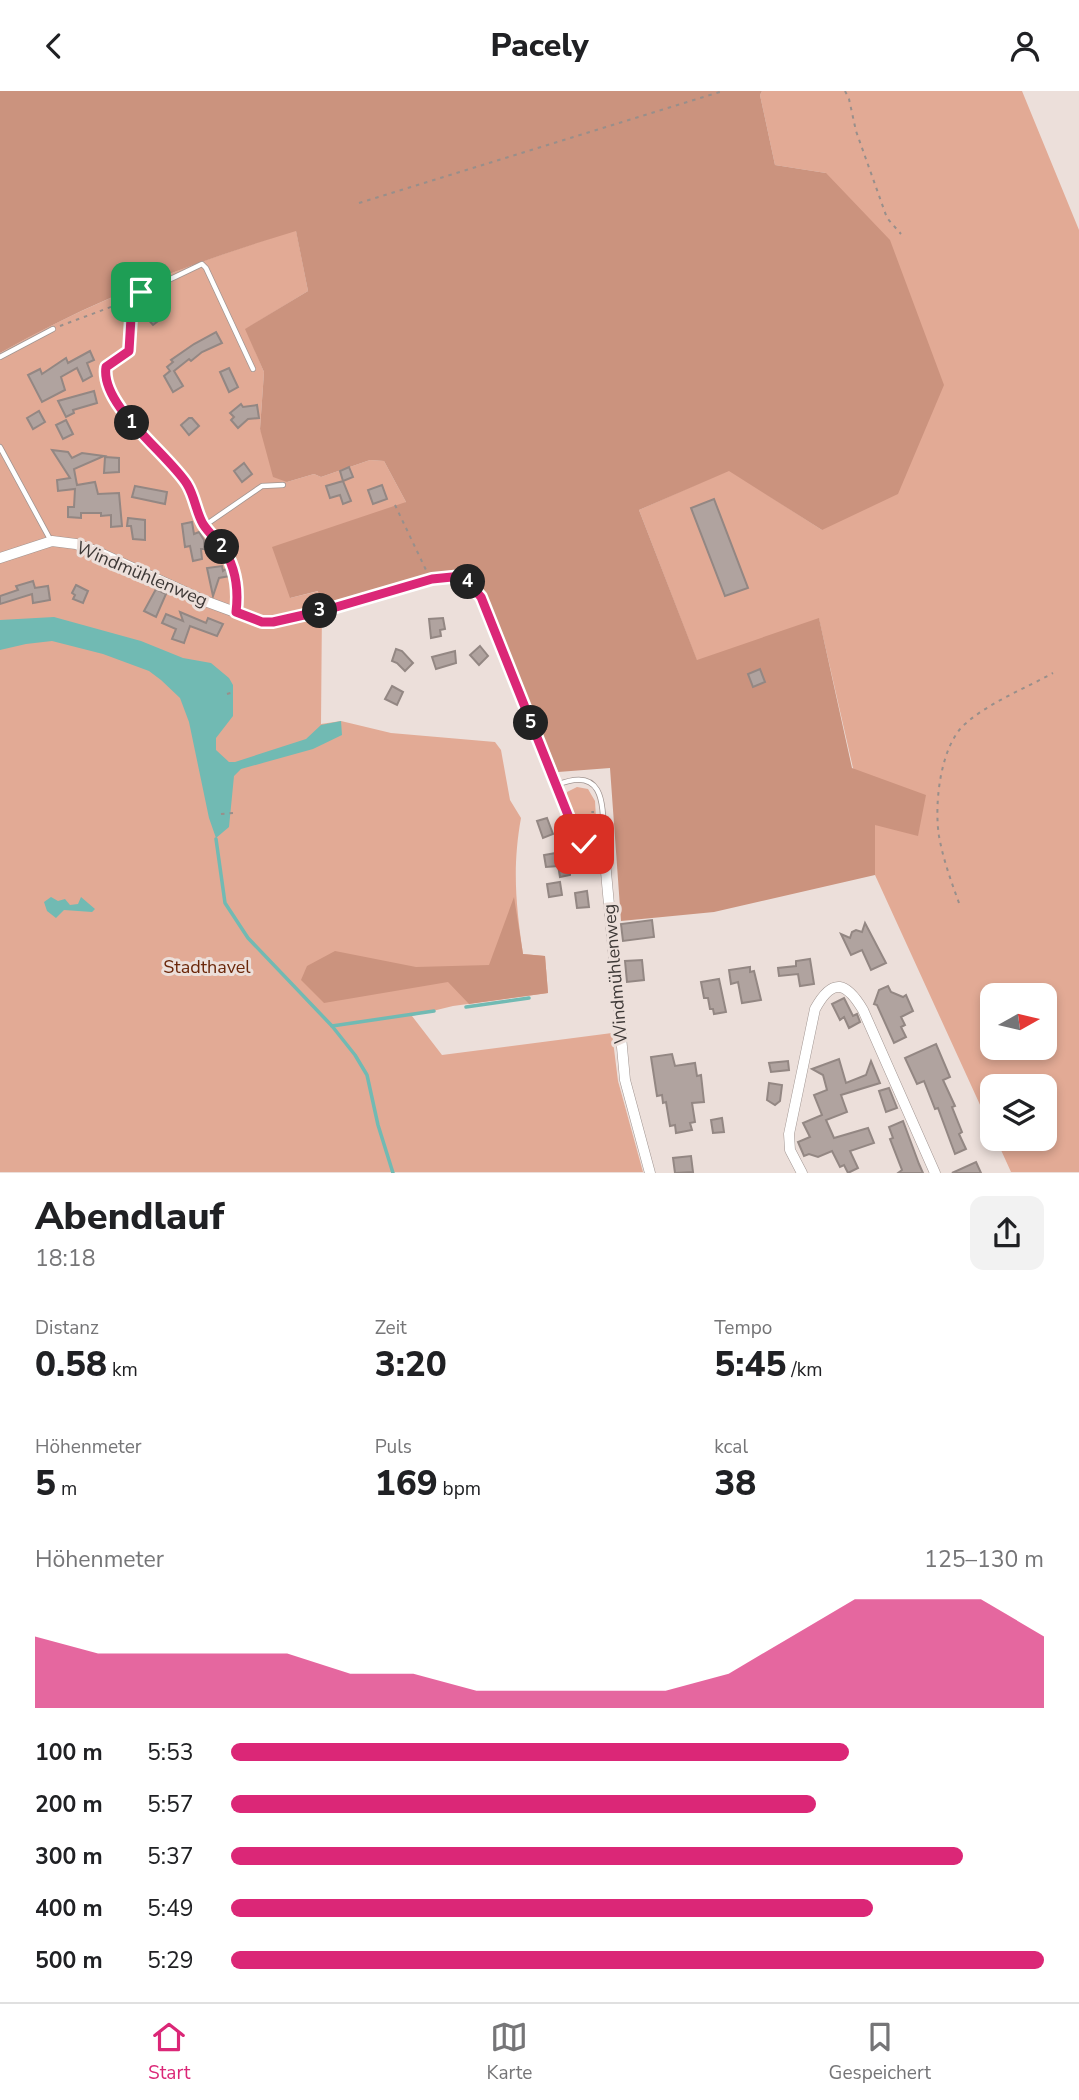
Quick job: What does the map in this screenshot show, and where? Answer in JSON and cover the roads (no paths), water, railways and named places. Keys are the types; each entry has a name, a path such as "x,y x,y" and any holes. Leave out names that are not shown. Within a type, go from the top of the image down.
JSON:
{"street":[{"name":"Windmühlenweg","path":"0,558 51,541 64,541 98,552 262,622 326,610 432,579 462,576 481,597 576,835 584,844 604,850 625,1080 650,1173"},
{"path":"802,1173 790,1150 789,1134 815,1009 828,991 843,987 849,989 863,1010 935,1173"}],"lane":[{"path":"236,612 238,594 233,569 222,546 204,526 186,483 166,458 139,434 112,394 104,375 106,367 129,351 132,301 141,292 202,264 253,369"},
{"path":"0,357 53,329"},
{"name":"Windmühlenweg","path":"0,447 51,541"},
{"path":"204,526 262,486 283,485"},
{"path":"556,785 572,778 588,781 596,786 601,796 604,850"}],"water":[{"path":"54,617 141,641 183,658 211,663 229,678 233,685 233,716 216,738 216,750 229,762 306,739 321,725 341,721 342,735 313,749 241,769 234,776 229,827 216,838 209,818 189,722 180,698 161,680 149,671 103,654 52,641 0,650 0,620"},
{"path":"51,897 58,901 65,899 70,905 78,904 81,897 95,909 92,912 64,910 56,918 47,911 44,902"}],"waterway":[{"path":"216,839 225,903 248,938 332,1026 367,1075 378,1125 393,1173"},
{"path":"466,1007 529,998"},
{"path":"332,1026 434,1011"}],"park label":[{"name":"Stadthavel","path":"207,967"}]}
